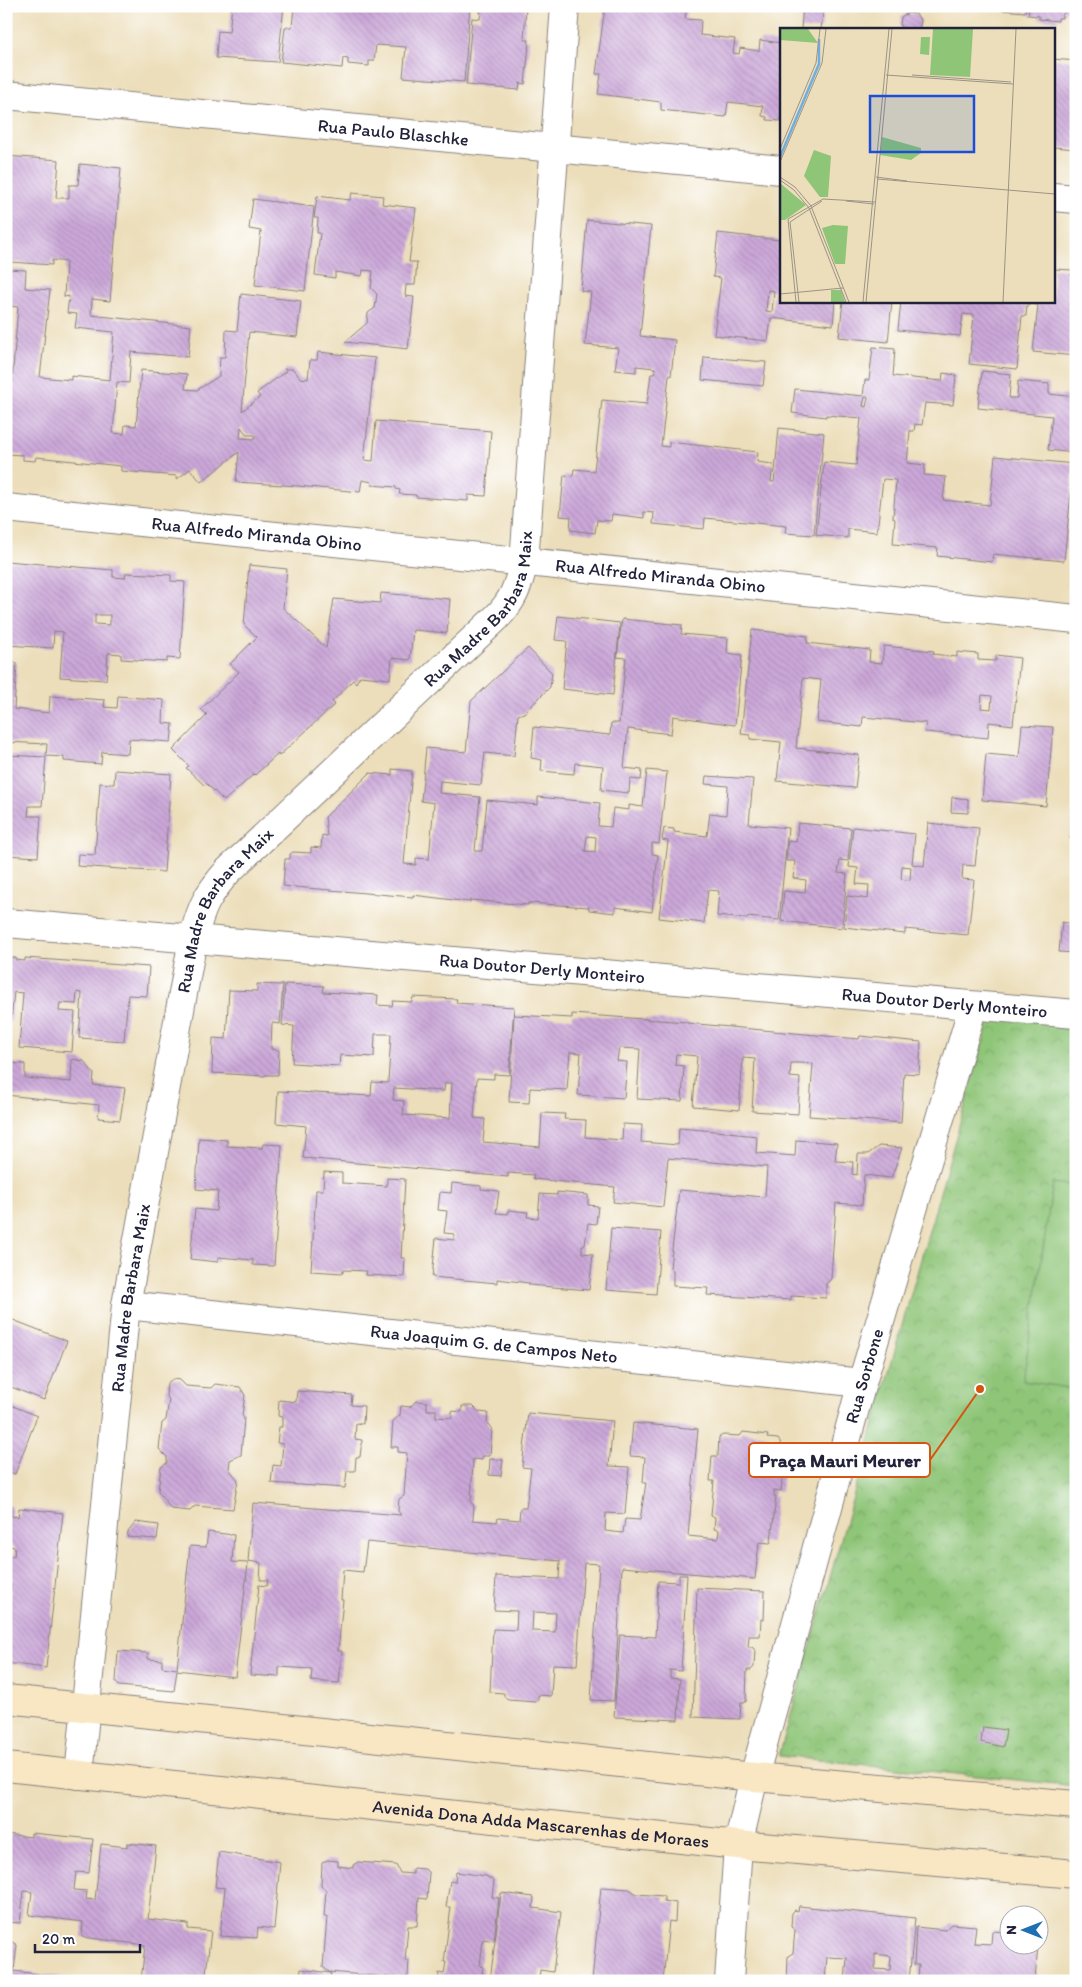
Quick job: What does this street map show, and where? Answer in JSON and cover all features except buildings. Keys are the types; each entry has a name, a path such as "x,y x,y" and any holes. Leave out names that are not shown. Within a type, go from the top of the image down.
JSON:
{"main road":[{"path":"6,1699 754,1777 1076,1805"},
{"name":"Avenida Dona Adda Mascarenhas de Moraes","path":"6,1768 738,1845 1076,1874"}],"street":[{"name":"Rua Madre Barbara Maix","path":"79,1775 126,1305 193,939 200,911 210,890 228,871 509,605 518,587 524,562 564,6"},
{"name":"Rua Paulo Blaschke","path":"6,95 780,170"},
{"path":"1054,197 1076,199"},
{"name":"Rua Alfredo Miranda Obino","path":"6,508 1076,619"},
{"name":"Rua Doutor Derly Monteiro","path":"6,923 1076,1014"},
{"name":"Rua Sorbone","path":"729,1981 738,1845 754,1777 862,1383 973,1006"},
{"name":"Rua Joaquim G. de Campos Neto","path":"126,1305 862,1383"}],"green space":[{"path":"991,1014 1076,1021 1076,1786 779,1756"},
{"path":"1053,1183 1076,1186 1076,1389 1023,1381"}],"place":[{"name":"Praça Mauri Meurer","path":"980,1389"}]}
